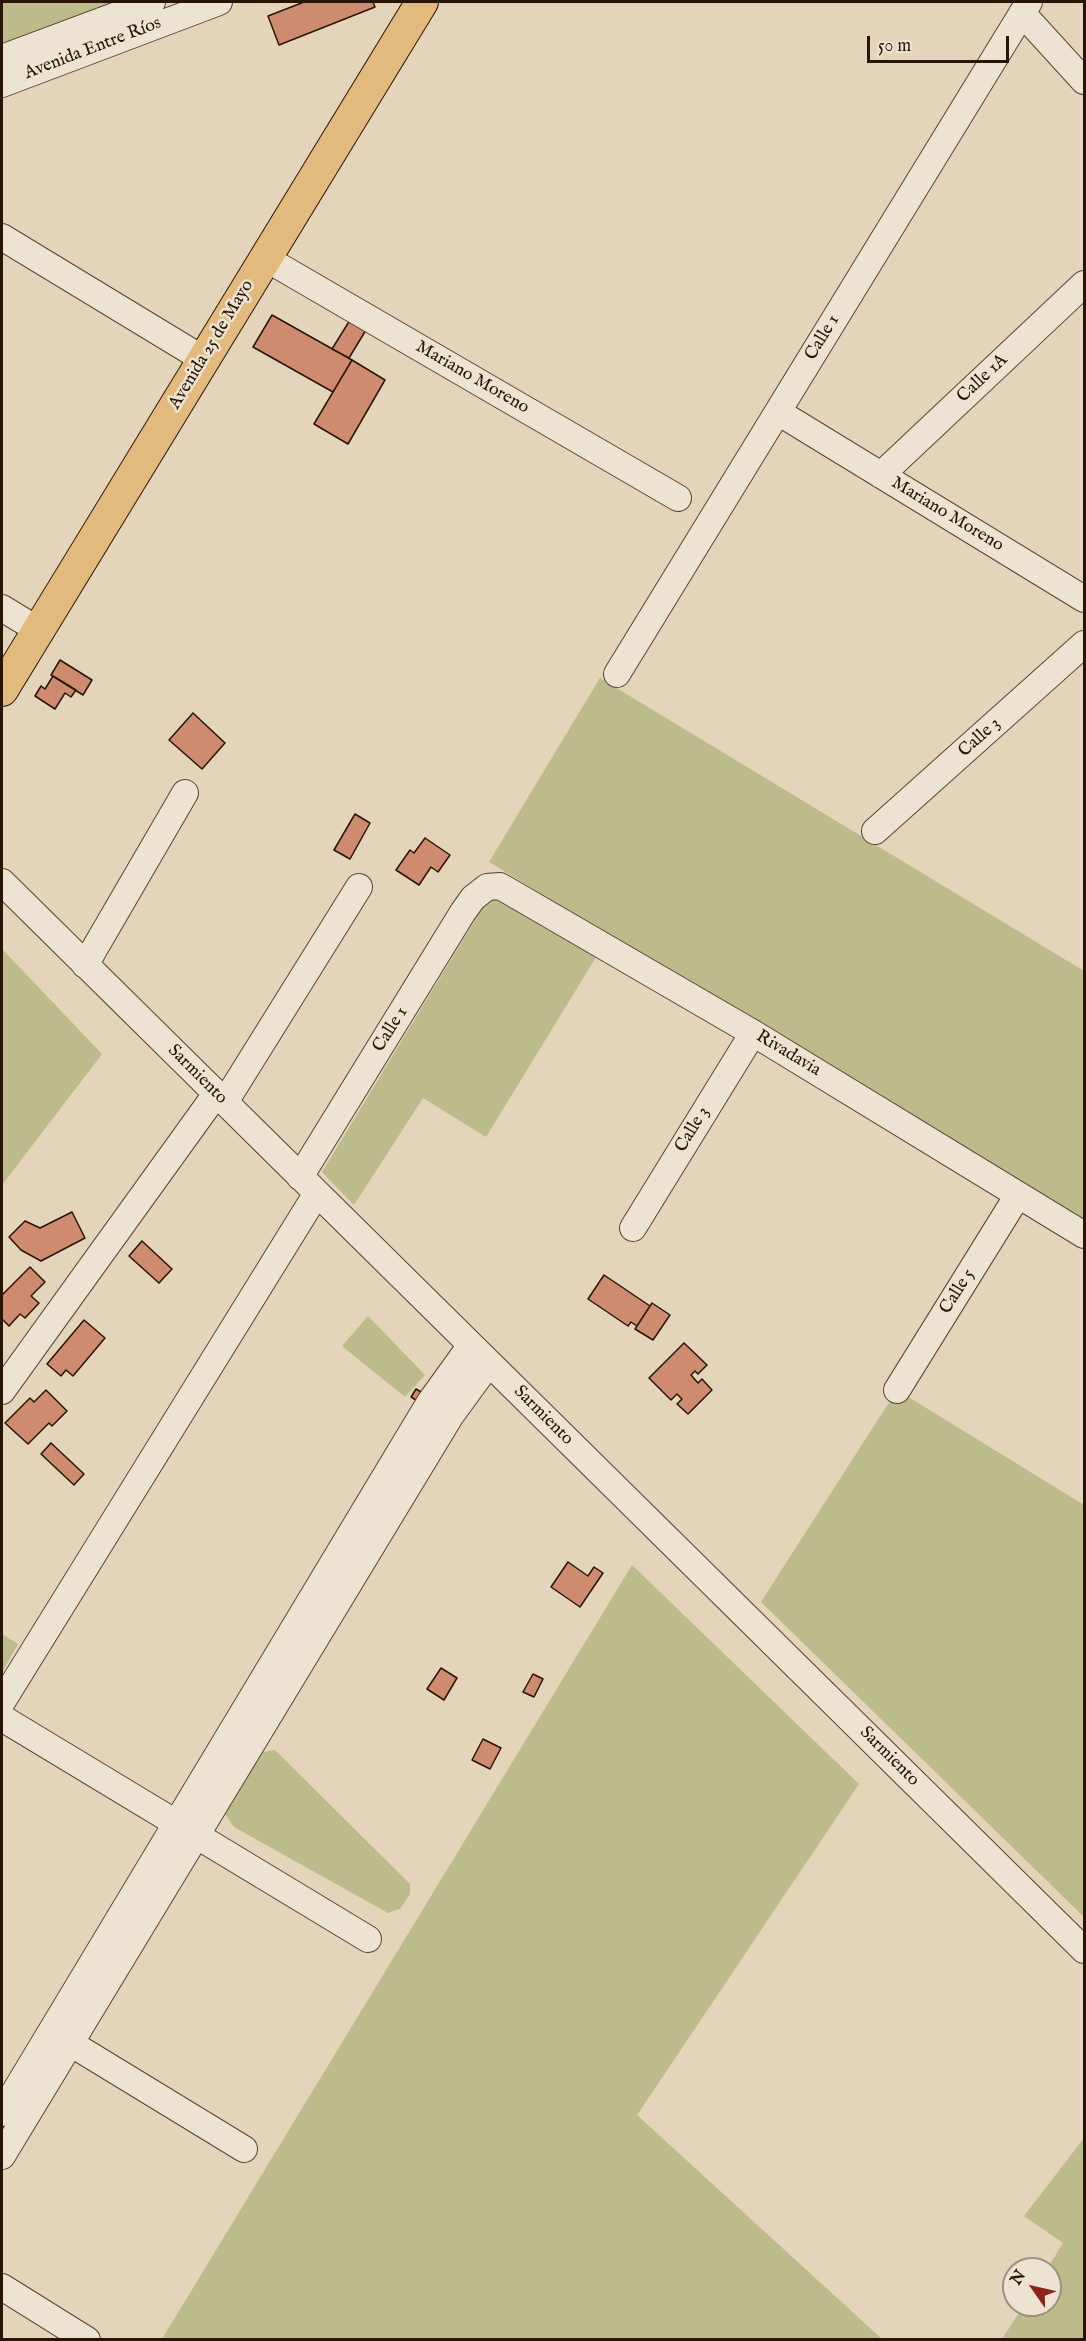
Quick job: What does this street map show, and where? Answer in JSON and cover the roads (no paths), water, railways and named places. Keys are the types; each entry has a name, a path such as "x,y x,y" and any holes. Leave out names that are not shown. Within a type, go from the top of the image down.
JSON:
{"main road":[{"name":"Avenida 25 de Mayo","path":"2,690 422,2"}],"street":[{"name":"Avenida Entre Ríos","path":"2,58 152,2"},
{"name":"Avenida Entre Ríos","path":"2,84 219,2"},
{"path":"1025,7 1084,81"},
{"name":"Calle 1","path":"617,674 1025,7"},
{"path":"2,237 203,359"},
{"name":"Mariano Moreno","path":"265,258 678,498"},
{"name":"Calle 1A","path":"881,475 1084,284"},
{"name":"Mariano Moreno","path":"778,412 1084,599"},
{"path":"2,608 38,630"},
{"name":"Calle 3","path":"875,831 1084,644"},
{"path":"85,964 185,793"},
{"name":"Sarmiento","path":"2,882 1084,1950"},
{"name":"Rivadavia","path":"487,887 500,886 514,892 753,1033 1084,1236"},
{"path":"2,1391 220,1098 359,887"},
{"name":"Calle 1","path":"2,1702 308,1185 463,912 473,898 487,887"},
{"name":"Calle 3","path":"633,1228 753,1033"},
{"name":"Calle 5","path":"897,1390 1018,1195"},
{"path":"2,2156 60,2037 432,1423 480,1354"},
{"path":"2,1718 368,1939"},
{"path":"2,2113 60,2037"},
{"path":"60,2037 244,2149"},
{"path":"2,2287 87,2340"}]}
